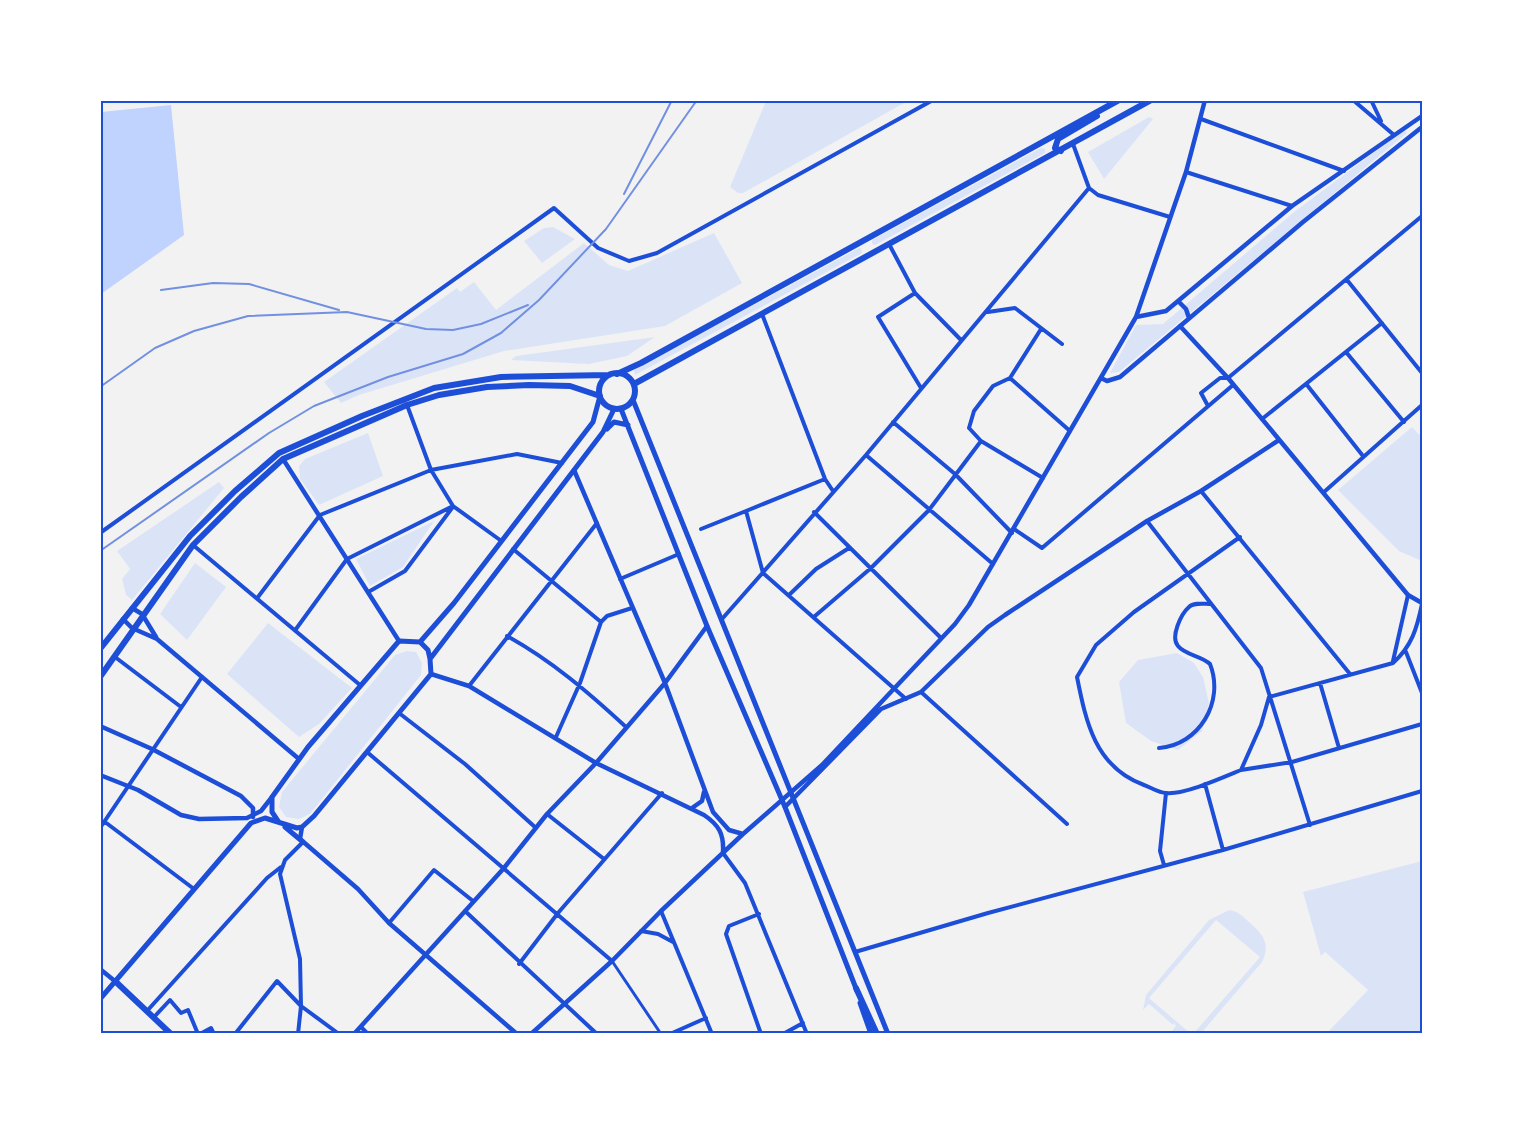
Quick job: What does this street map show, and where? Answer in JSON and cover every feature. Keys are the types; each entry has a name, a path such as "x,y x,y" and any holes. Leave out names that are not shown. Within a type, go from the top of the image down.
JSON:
{"main road":[{"path":"100,649 190,536 235,491 279,453 362,416 434,388 501,377 617,374 641,363 1119,100"},
{"path":"634,384 1151,100"},
{"path":"1060,151 1055,148 1058,139 1086,125 1112,104"},
{"path":"864,240 871,253"},
{"path":"617,374 627,376 634,384 633,400 888,1034"},
{"path":"420,642 454,603 500,540 593,422 601,384 609,375"},
{"path":"100,677 194,545 241,497 283,459 407,405 439,395 487,387 570,386 600,396 605,404 614,409 621,408 633,400"},
{"path":"621,408 707,626 785,807 856,988 877,1034"},
{"path":"603,432 614,409"},
{"path":"430,659 603,432 614,422 628,425"},
{"path":"100,999 251,823 265,818 281,824 292,828 302,827 368,752 430,674 428,650 420,642 399,640 299,759 272,797 272,812 281,824 303,842"},
{"path":"116,982 171,1034"},
{"path":"856,988 871,1034"}],"street":[{"path":"100,533 554,208 598,248 629,261 657,253 933,100"},
{"path":"785,807 969,605 1013,531 1136,317 1186,172 1202,119 1205,100"},
{"path":"1353,100 1394,135"},
{"path":"1371,100 1381,122"},
{"path":"1136,317 1156,314 1179,302 1292,206 1422,116"},
{"path":"1202,119 1344,171"},
{"path":"1101,378 1107,381 1120,377 1303,222 1422,127"},
{"path":"1074,144 1089,188 1108,200 1170,217"},
{"path":"1186,172 1292,206"},
{"path":"721,620 866,455 1089,188"},
{"path":"1208,406 1201,393 1220,378 1228,378 1422,216"},
{"path":"889,244 915,293 961,340"},
{"path":"1347,280 1422,373"},
{"path":"915,293 878,318 921,388"},
{"path":"1179,302 1186,309 1189,318"},
{"path":"987,312 1015,308 1062,344"},
{"path":"762,313 825,478 833,491"},
{"path":"1262,419 1382,323"},
{"path":"1180,326 1228,378 1408,595 1422,604 1416,630 1406,652 1393,663 1269,697"},
{"path":"1041,330 1010,378 993,386 974,411 969,428 981,441 1043,478"},
{"path":"1346,352 1404,422"},
{"path":"1010,378 1070,431"},
{"path":"893,422 954,474 1013,531 1042,548 1233,385"},
{"path":"1307,385 1363,456"},
{"path":"407,405 430,470 453,506 500,540"},
{"path":"1324,492 1422,405"},
{"path":"531,1034 612,961 743,834 782,800 793,796 881,708 891,702 906,699 921,692 988,627 1147,521 1201,491 1279,440"},
{"path":"815,616 871,568 929,510 981,441"},
{"path":"258,597 320,515 430,470 517,454 562,463"},
{"path":"866,455 993,564"},
{"path":"283,459 347,560 370,591 399,640"},
{"path":"574,470 665,683 704,791 718,819 729,830 743,834"},
{"path":"701,530 825,478"},
{"path":"1201,491 1350,674"},
{"path":"296,629 347,560 453,506"},
{"path":"370,591 405,571 453,506"},
{"path":"746,511 763,573 815,616 906,699"},
{"path":"814,512 941,638"},
{"path":"1147,521 1261,668 1310,825"},
{"path":"469,686 597,523"},
{"path":"1240,537 1134,612 1096,645 1077,677 1087,726 1103,755 1134,781 1166,793 1205,784 1241,770 1292,762 1422,724"},
{"path":"194,545 360,685"},
{"path":"513,548 601,622"},
{"path":"789,595 816,569 849,548"},
{"path":"620,579 679,554"},
{"path":"1393,663 1408,595"},
{"path":"1159,748 1172,747 1201,726 1214,702 1215,691 1210,664 1178,646 1175,640 1177,627 1189,607 1195,604 1212,603"},
{"path":"132,608 144,618 157,639"},
{"path":"556,737 580,683 601,622 607,616 632,608"},
{"path":"123,620 135,630 157,639 299,759"},
{"path":"354,1034 504,868 548,813 596,763 665,683 707,626"},
{"path":"507,636 541,655 580,683 626,727"},
{"path":"1406,652 1422,693"},
{"path":"115,657 181,708"},
{"path":"430,674 469,686 596,763 692,808 718,827 722,834 723,853 745,883 807,1034"},
{"path":"100,828 202,677"},
{"path":"1320,683 1339,748"},
{"path":"921,692 1067,824"},
{"path":"1241,770 1261,725 1269,697"},
{"path":"399,713 465,764 536,828"},
{"path":"100,726 152,749 241,796 248,802 255,815"},
{"path":"368,752 612,961 661,1034"},
{"path":"100,775 190,817 239,820 255,815"},
{"path":"1205,784 1223,850"},
{"path":"692,808 702,801 704,791"},
{"path":"855,952 1223,850 1422,791"},
{"path":"519,964 558,913 662,793"},
{"path":"1164,865 1160,851 1166,793"},
{"path":"251,823 255,815 272,797"},
{"path":"548,813 604,859"},
{"path":"105,822 195,889"},
{"path":"302,827 299,836 303,842 358,889 389,923 517,1034"},
{"path":"147,1011 267,878 281,867 303,842"},
{"path":"281,867 282,891 300,959 301,1006 298,1034"},
{"path":"389,923 434,870 474,901"},
{"path":"465,911 519,964 597,1034"},
{"path":"661,911 712,1034"},
{"path":"759,914 729,926 726,934 761,1034"},
{"path":"641,931 658,934 674,942"},
{"path":"100,969 116,982"},
{"path":"235,1034 276,981 301,1006 339,1034"},
{"path":"154,1018 170,1000 181,1013 188,1010 199,1034 211,1028 214,1034"},
{"path":"670,1034 706,1018"},
{"path":"783,1034 802,1023"},
{"path":"361,1027 368,1034"}],"shaded area":[{"path":"766,101 906,102 743,193 738,193 730,187"},
{"path":"1149,117 1153,119 1104,179 1088,152"},
{"path":"1404,130 1407,133 1119,372 1110,373 1136,325 1163,324 1294,212"},
{"path":"1041,148 1045,149 1045,153 875,245 872,244 872,240"},
{"path":"553,227 575,239 542,263 524,241 544,228"},
{"path":"714,233 742,283 665,326 504,351 359,395 341,403 324,382 457,288 460,292 474,282 496,310 584,243 609,265 628,271"},
{"path":"859,248 862,253 635,375 634,370"},
{"path":"655,337 627,356 589,364 511,360 516,356"},
{"path":"1412,427 1422,438 1422,561 1399,551 1338,490"},
{"path":"368,433 383,476 319,505 300,479 299,466 305,459"},
{"path":"219,482 224,488 132,600 126,595 122,579 130,569 117,551"},
{"path":"434,521 403,567 370,586 356,559"},
{"path":"195,563 226,587 187,640 160,614"},
{"path":"268,623 352,688 319,724 299,737 227,674"},
{"path":"407,651 416,652 422,663 421,675 310,814 299,819 286,817 279,807 282,792 395,655"},
{"path":"1177,653 1194,663 1203,677 1209,703 1202,731 1178,750 1151,741 1126,723 1119,682 1138,660"},
{"path":"1422,861 1422,1033 1327,1033 1368,990 1325,952 1321,956 1303,892"},
{"path":"1229,910 1242,916 1262,935 1266,945 1265,956 1203,1031 1194,1033 1260,957 1216,920 1149,998 1190,1033 1170,1033 1176,1026 1174,1023 1173,1025 1149,1004 1143,1010 1146,995 1209,920"}],"water":[{"path":"171,105 184,235 101,294 101,112"}],"railway":[{"path":"624,194 672,100"},
{"path":"100,551 269,433 314,406 388,377 463,354 501,333 539,300 606,229 697,100"},
{"path":"161,290 213,283 249,284 339,310"},
{"path":"100,387 155,348 194,331 248,316 347,312 426,329 453,330 481,324 528,305"}]}
